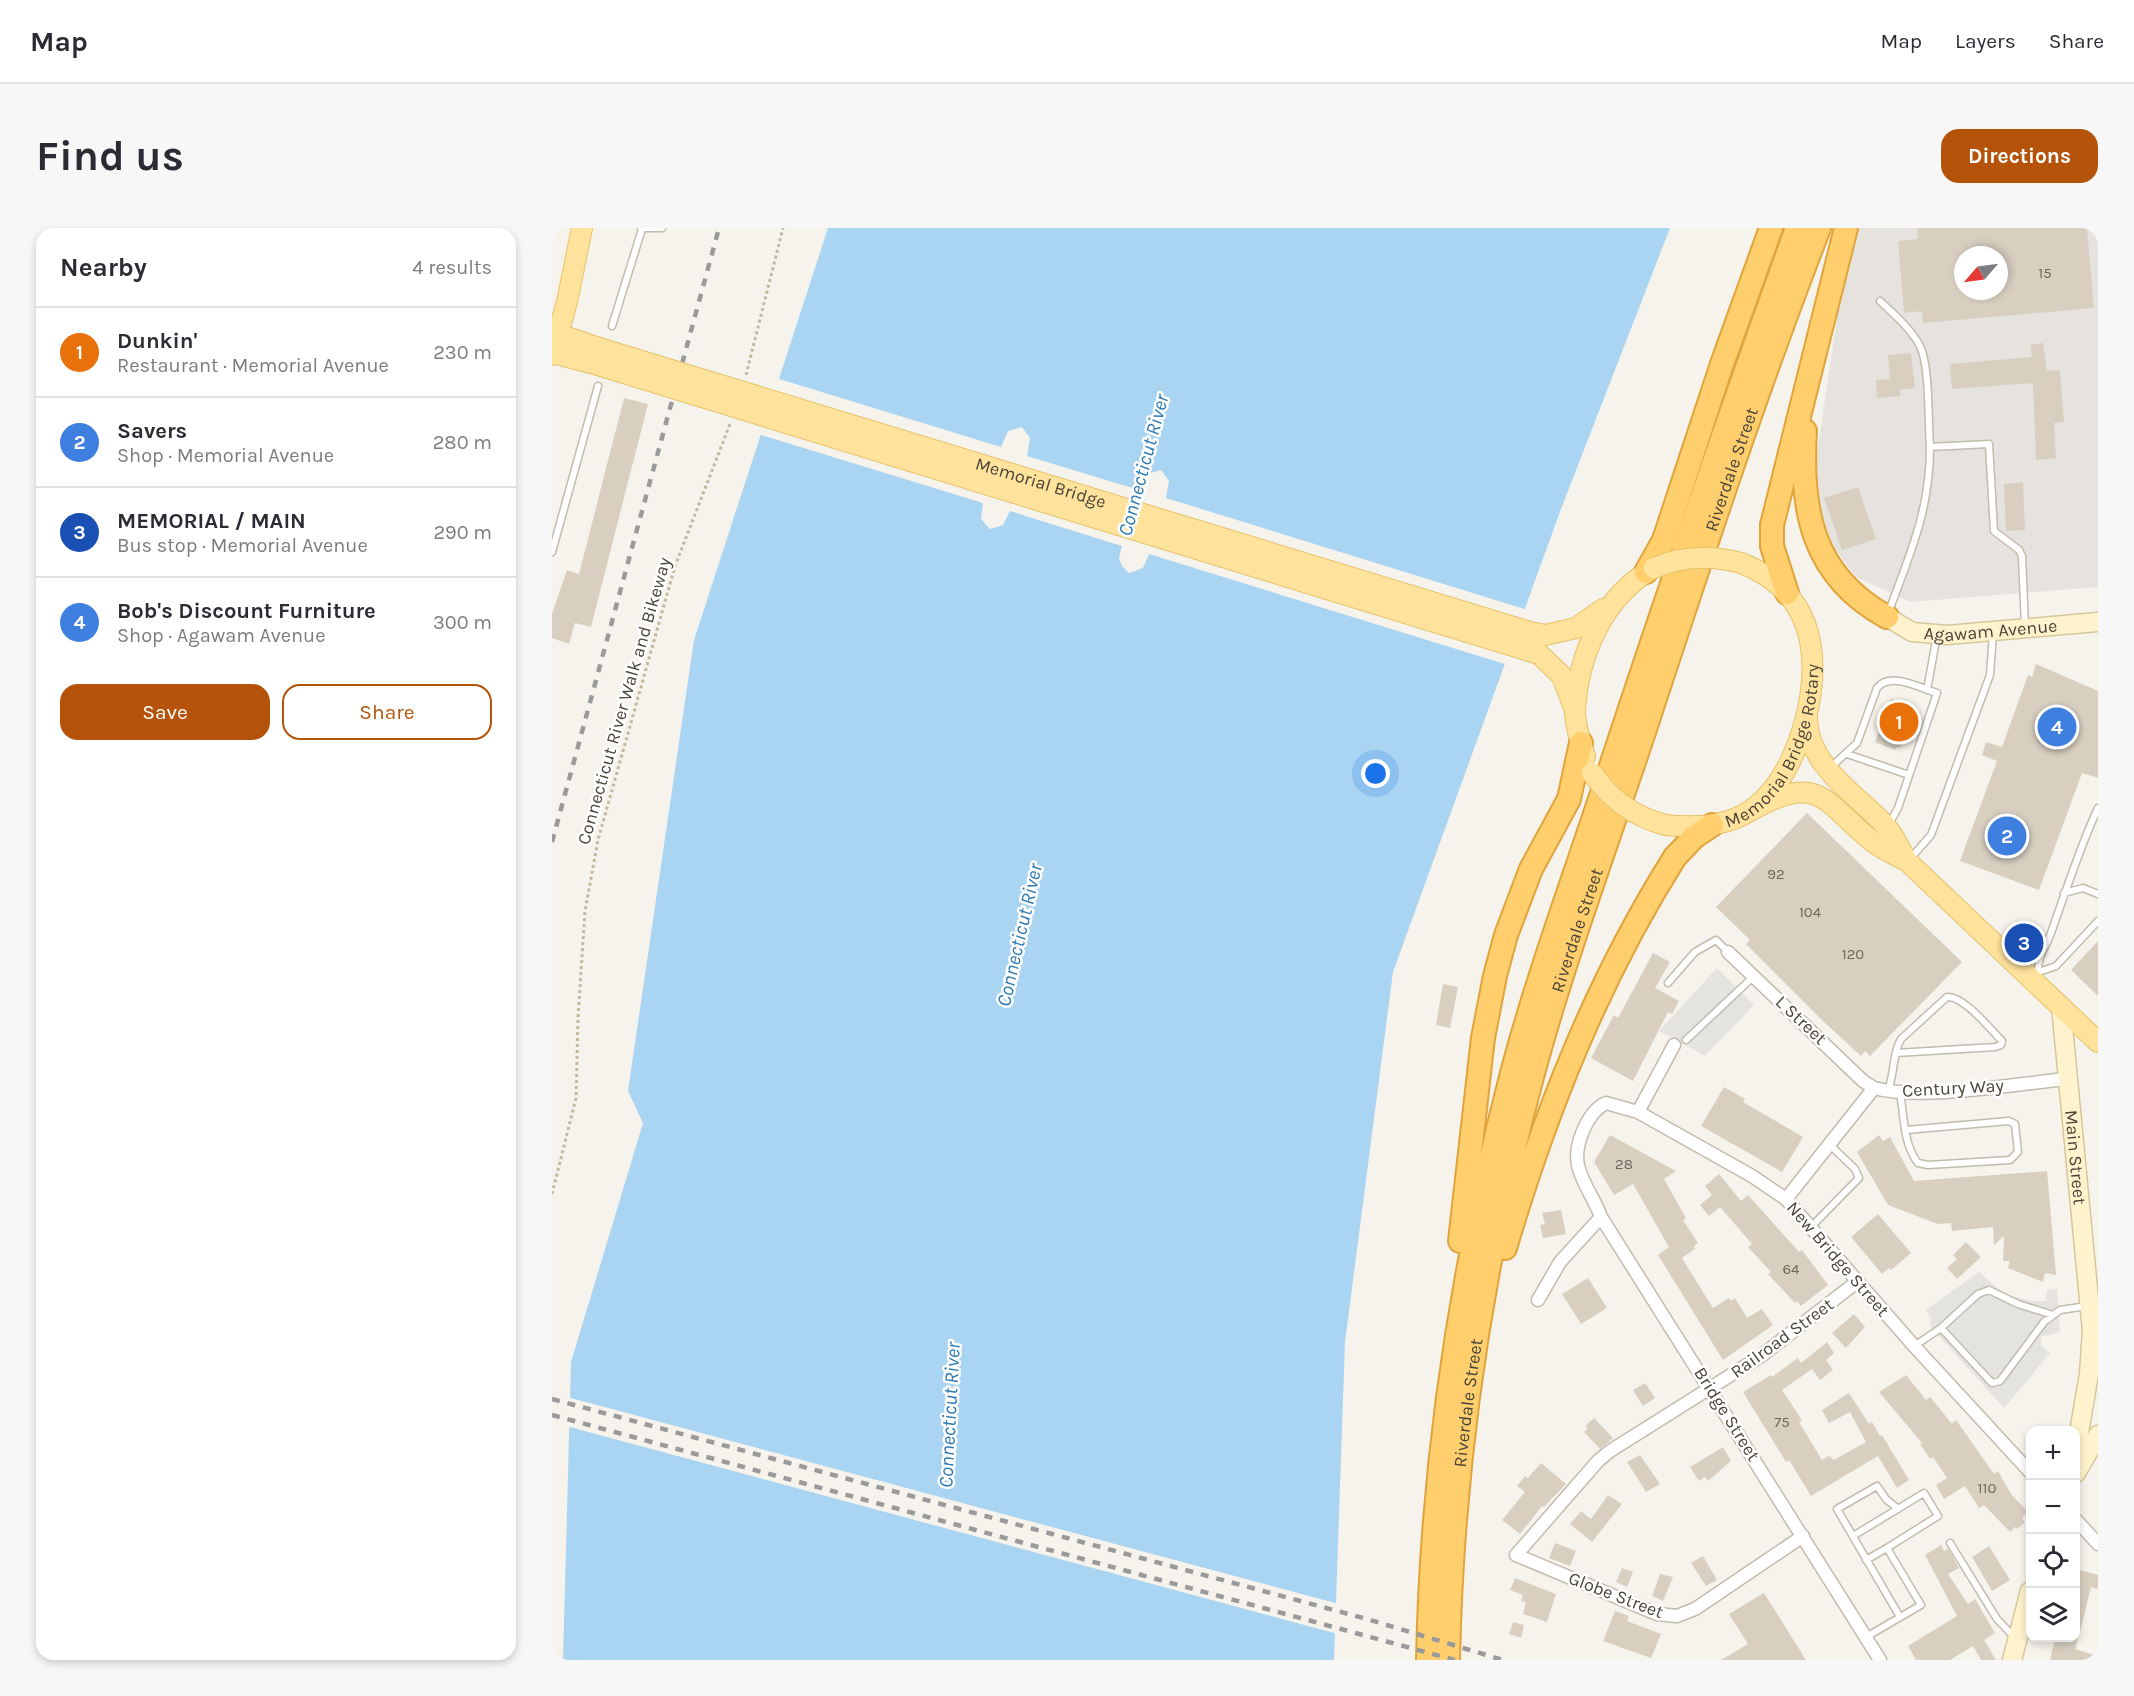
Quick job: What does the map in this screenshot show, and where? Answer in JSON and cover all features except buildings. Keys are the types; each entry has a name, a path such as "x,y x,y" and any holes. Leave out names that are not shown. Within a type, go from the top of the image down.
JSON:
{"highway":[{"path":"1650,570 1664,540 1722,364 1771,228"},
{"name":"Riverdale Street","path":"1428,1660 1431,1579 1443,1433 1455,1340 1472,1242 1515,1062 1702,494 1797,228"},
{"name":"Riverdale Street","path":"1448,1660 1451,1556 1476,1351 1498,1218 1533,1075 1709,534 1781,326 1819,228"},
{"path":"1787,593 1774,556 1771,529 1846,228"},
{"path":"1806,393 1804,495 1814,538 1829,566 1844,584 1863,602 1887,617"},
{"path":"1455,1340 1461,1230 1490,997 1517,904 1532,869 1569,799 1581,743"},
{"path":"1476,1351 1532,1159 1583,1027 1670,865 1688,843 1712,825"}],"main road":[{"path":"582,228 553,346 594,355"},
{"name":"Memorial Bridge","path":"594,355 1530,633 1545,635 1570,631 1581,626 1616,597"},
{"name":"Memorial Bridge","path":"594,355 1539,654 1562,676 1575,713"},
{"name":"Memorial Bridge Rotary","path":"1695,558 1718,558 1741,563 1766,574 1787,593 1802,617 1812,643 1814,671 1807,713 1791,762 1754,809 1712,825 1666,825 1641,817 1624,807 1610,795 1592,773 1581,743 1575,713 1591,643 1616,597 1650,570 1695,558"},
{"path":"1807,713 1810,738 1828,769 1887,827 1908,862"},
{"path":"1754,809 1787,795 1816,794 1832,803 1872,842 1908,862 2035,975 2061,1006 2098,1042"}],"street":[{"name":"Agawam Avenue","path":"1887,617 1912,632 1937,635 2098,622"},
{"name":"L Street","path":"1728,952 1863,1081 1874,1088"},
{"name":"Main Street","path":"2061,1006 2066,1079 2094,1309 2089,1374 2080,1427"},
{"path":"1638,1112 1680,1043"},
{"name":"Century Way","path":"1874,1088 1894,1091 1938,1091 2066,1079"},
{"path":"1786,1199 1874,1088"},
{"name":"New Bridge Street","path":"1578,1167 1583,1133 1596,1110 1611,1103 1638,1112 1752,1176 1786,1199 1914,1346 2026,1467"},
{"name":"Bridge Street","path":"1578,1167 1601,1217 1711,1388 1880,1660"},
{"path":"1538,1300 1560,1262 1601,1217"},
{"name":"Railroad Street","path":"1516,1555 1598,1461 1775,1346 1858,1281"},
{"path":"2080,1466 2098,1435"},
{"path":"2080,1524 2098,1544"},
{"name":"Globe Street","path":"1516,1555 1657,1614 1677,1616 1695,1609 1803,1536"},
{"path":"2012,1660 2026,1609"}],"lane":[{"path":"612,326 641,229 662,228"},
{"path":"1880,301 1909,329 1920,347 1924,363 1930,447 1930,472 1924,514 1887,617"},
{"path":"552,552 598,386"},
{"path":"1930,447 1989,444 1994,531 2019,550 2024,561 2025,629"},
{"path":"1908,862 1931,834 1990,675 1993,632"},
{"path":"1927,690 1937,635"},
{"path":"1828,769 1857,743 1877,688 1882,682 1893,680 1937,693 1898,808 1887,827"},
{"path":"1846,754 1909,775"},
{"path":"2035,975 2038,956 2050,936 2078,851 2098,808"},
{"path":"2064,893 2083,888 2098,894"},
{"path":"2035,975 2056,966 2098,921"},
{"path":"1668,983 1695,952 1716,940 1728,952"},
{"path":"1680,1043 1754,976"},
{"path":"1896,1053 2001,1045 2002,1041 1965,1004 1952,997 1947,997 1901,1039 1896,1053 1894,1091 1913,1156 1918,1162 1928,1165 2010,1160 2018,1152 2015,1124 2009,1121 1906,1130"},
{"path":"1810,1227 1859,1178 1855,1169 1829,1144"},
{"path":"1914,1346 1941,1328 1978,1294 1989,1290 2018,1304 2053,1315"},
{"path":"1941,1328 1992,1383 2000,1380 2044,1322 2053,1315 2060,1310 2094,1309"},
{"path":"1898,1509 1877,1486 1837,1509 1900,1617"},
{"path":"1853,1536 1924,1493 1938,1516 1866,1560"},
{"path":"1950,1543 1997,1619 2017,1641"},
{"path":"1865,1637 1921,1605 1887,1548"}],"path":[{"path":"744,380 783,228"},
{"name":"Connecticut River Walk and Bikeway","path":"552,1194 575,1109 585,910 598,840 675,566 731,422"}],"shaded area":[{"path":"1854,228 2098,228 2098,587 1910,602 1856,577 1834,548 1818,505 1816,460 1845,265"},
{"path":"1717,968 1754,1005 1705,1056 1659,1031"},
{"path":"1979,1272 2006,1295 2033,1301 2046,1301 2047,1290 2057,1289 2060,1332 2041,1337 2041,1346 2050,1353 2004,1408 1930,1326 1931,1318 1926,1310"}],"water":[{"name":"Connecticut River","path":"828,228 1670,228 1561,509 1393,972 1345,1342 1334,1660 563,1660 571,1362 643,1123 628,1091 694,640"}],"pier":[{"path":"776,378 1001,447 1008,431 1022,427 1030,438 1027,456 1139,490 1147,474 1161,470 1169,481 1166,498 1528,610 1508,665 1149,554 1143,568 1129,573 1122,566 1119,558 1122,546 1010,511 1003,525 990,529 981,519 983,503 758,434"},
{"path":"567,1397 1339,1604 1338,1634 566,1426"}],"railway":[{"path":"552,842 719,228"},
{"path":"552,1399 1367,1619 1503,1660"},
{"path":"552,1415 1455,1660"}],"place":[{"name":"Dunkin'","path":"1899,722"},
{"name":"Bob's Discount Furniture","path":"2057,727"},
{"name":"Savers","path":"2007,836"},
{"name":"MEMORIAL / MAIN","path":"2024,943"}]}
